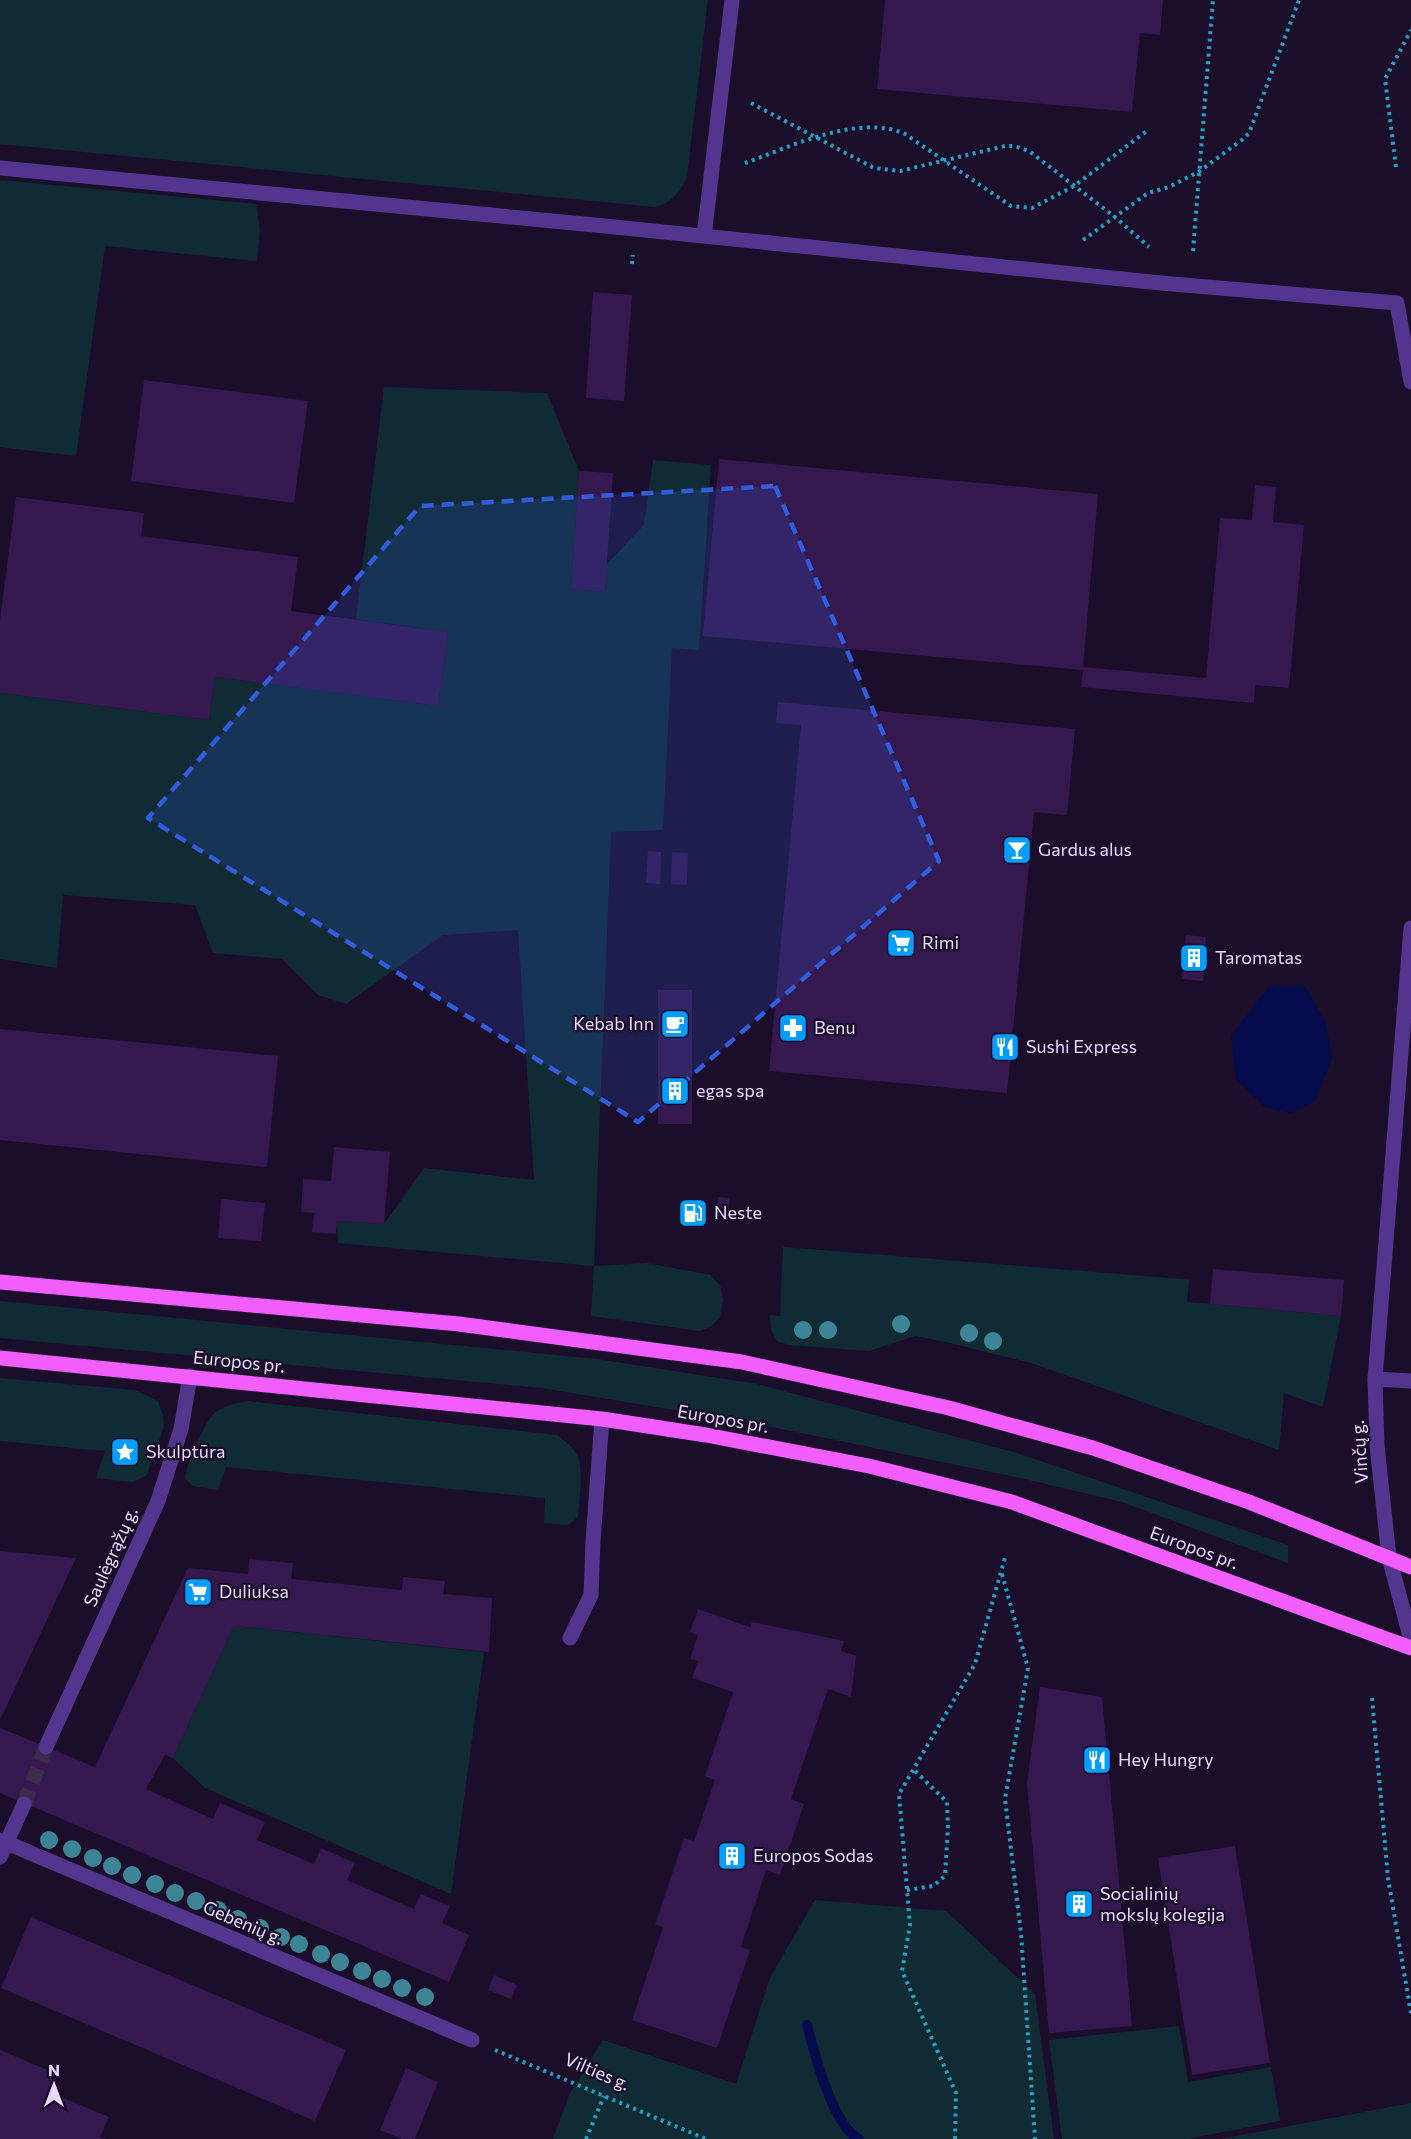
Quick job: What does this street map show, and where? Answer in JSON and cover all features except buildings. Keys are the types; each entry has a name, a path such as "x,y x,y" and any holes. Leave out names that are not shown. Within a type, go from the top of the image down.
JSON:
{"main road":[{"path":"0,1282 459,1324 742,1362 949,1408 1093,1448 1248,1502 1411,1567"},
{"name":"Europos pr.","path":"0,1358 602,1419 706,1435 869,1466 1012,1502 1411,1648"}],"street":[{"path":"704,236 732,0"},
{"path":"0,168 1192,286 1397,303 1411,382"},
{"name":"Vinčų g.","path":"1389,1557 1377,1446 1375,1379 1411,928"},
{"name":"Saulėgrąžų g.","path":"46,1747 158,1501 181,1429 190,1376"},
{"path":"1375,1379 1411,1381"},
{"path":"570,1638 591,1594 602,1419"},
{"path":"1389,1557 1411,1640"},
{"path":"2,1847 24,1804"},
{"name":"Gebenių g.","path":"2,1847 472,2040"}],"path":[{"path":"1193,251 1213,0"},
{"path":"1083,240 1148,193 1169,188 1200,171 1244,139 1299,0"},
{"path":"1396,167 1385,79 1411,30"},
{"path":"751,103 874,168 900,171 1005,146 1014,146 1029,151 1115,217 1149,247"},
{"path":"745,163 817,138 866,126 894,129 1011,206 1032,208 1074,186 1149,130"},
{"path":"956,2139 956,2093 902,1971 910,1925 899,1794 975,1664 1006,1554"},
{"path":"1001,1572 1028,1668 1005,1799 1021,1933 1035,2139"},
{"path":"1372,1698 1388,1878 1411,2013"},
{"path":"907,1890 933,1886 945,1876 948,1826 947,1802 914,1769"},
{"name":"Vilties g.","path":"472,2040 706,2139"},
{"path":"586,2139 604,2096"}],"highlighted area":[{"path":"775,486 939,861 638,1122 148,818 420,506"}],"shaded area":[{"path":"0,0 708,0 687,176 675,196 655,207 0,144"},
{"path":"0,180 256,204 260,229 257,261 105,246 76,456 0,447"},
{"path":"384,387 547,393 579,471 571,589 605,592 607,564 644,525 653,460 711,465 699,650 672,648 663,830 611,832 594,1266 338,1243 337,1221 384,1224 424,1168 534,1180 518,930 443,935 346,1004 318,995 282,959 213,953 195,905 63,895 57,968 0,959 0,693 209,720 215,677 438,706 448,632 356,619"},
{"path":"1269,986 1305,986 1326,1023 1332,1058 1315,1101 1291,1113 1265,1107 1236,1080 1231,1036"},
{"path":"783,1247 1182,1279 1189,1280 1187,1302 1341,1316 1323,1407 1284,1393 1279,1450 1031,1363 946,1342 915,1336 869,1351 789,1345 777,1341 771,1330 770,1315 780,1316"},
{"path":"647,1263 710,1275 720,1285 723,1299 720,1317 712,1326 700,1331 591,1316 594,1266"},
{"path":"0,1301 597,1359 757,1384 1017,1453 1288,1545 1288,1563 1122,1502 1025,1479 752,1423 542,1388 0,1338"},
{"path":"0,1378 135,1390 158,1401 164,1427 146,1476 133,1482 96,1478 105,1451 0,1441"},
{"path":"248,1401 557,1435 573,1449 579,1461 581,1485 578,1517 568,1525 544,1523 545,1498 226,1467 218,1490 193,1486 185,1479 186,1472 207,1423 217,1411 232,1404"},
{"path":"234,1626 484,1652 451,1894 205,1788 173,1758"},
{"path":"815,1900 946,1911 1035,1994 1054,2139 553,2139 569,2095 603,2040 736,2084 770,1978"},
{"path":"1179,2026 1188,2082 1271,2067 1280,2121 1187,2139 1062,2139 1049,2040"},
{"path":"1411,2103 1411,2139 1221,2139"}],"waterway":[{"path":"807,2025 833,2104 849,2131 859,2139"}],"tunnel":[{"path":"24,1804 46,1747"}],"place":[{"name":"Gardus alus","path":"1017,850"},
{"name":"Rimi","path":"901,943"},
{"name":"Taromatas","path":"1194,958"},
{"name":"Kebab Inn","path":"675,1024"},
{"name":"Benu","path":"793,1028"},
{"name":"Sushi Express","path":"1005,1047"},
{"name":"egas spa","path":"675,1091"},
{"name":"Neste","path":"693,1213"},
{"name":"Skulptūra","path":"125,1452"},
{"name":"Duliuksa","path":"198,1592"},
{"name":"Hey Hungry","path":"1097,1760"},
{"name":"Europos Sodas","path":"732,1856"},
{"name":"Socialinių mokslų kolegija","path":"1079,1904"}]}
